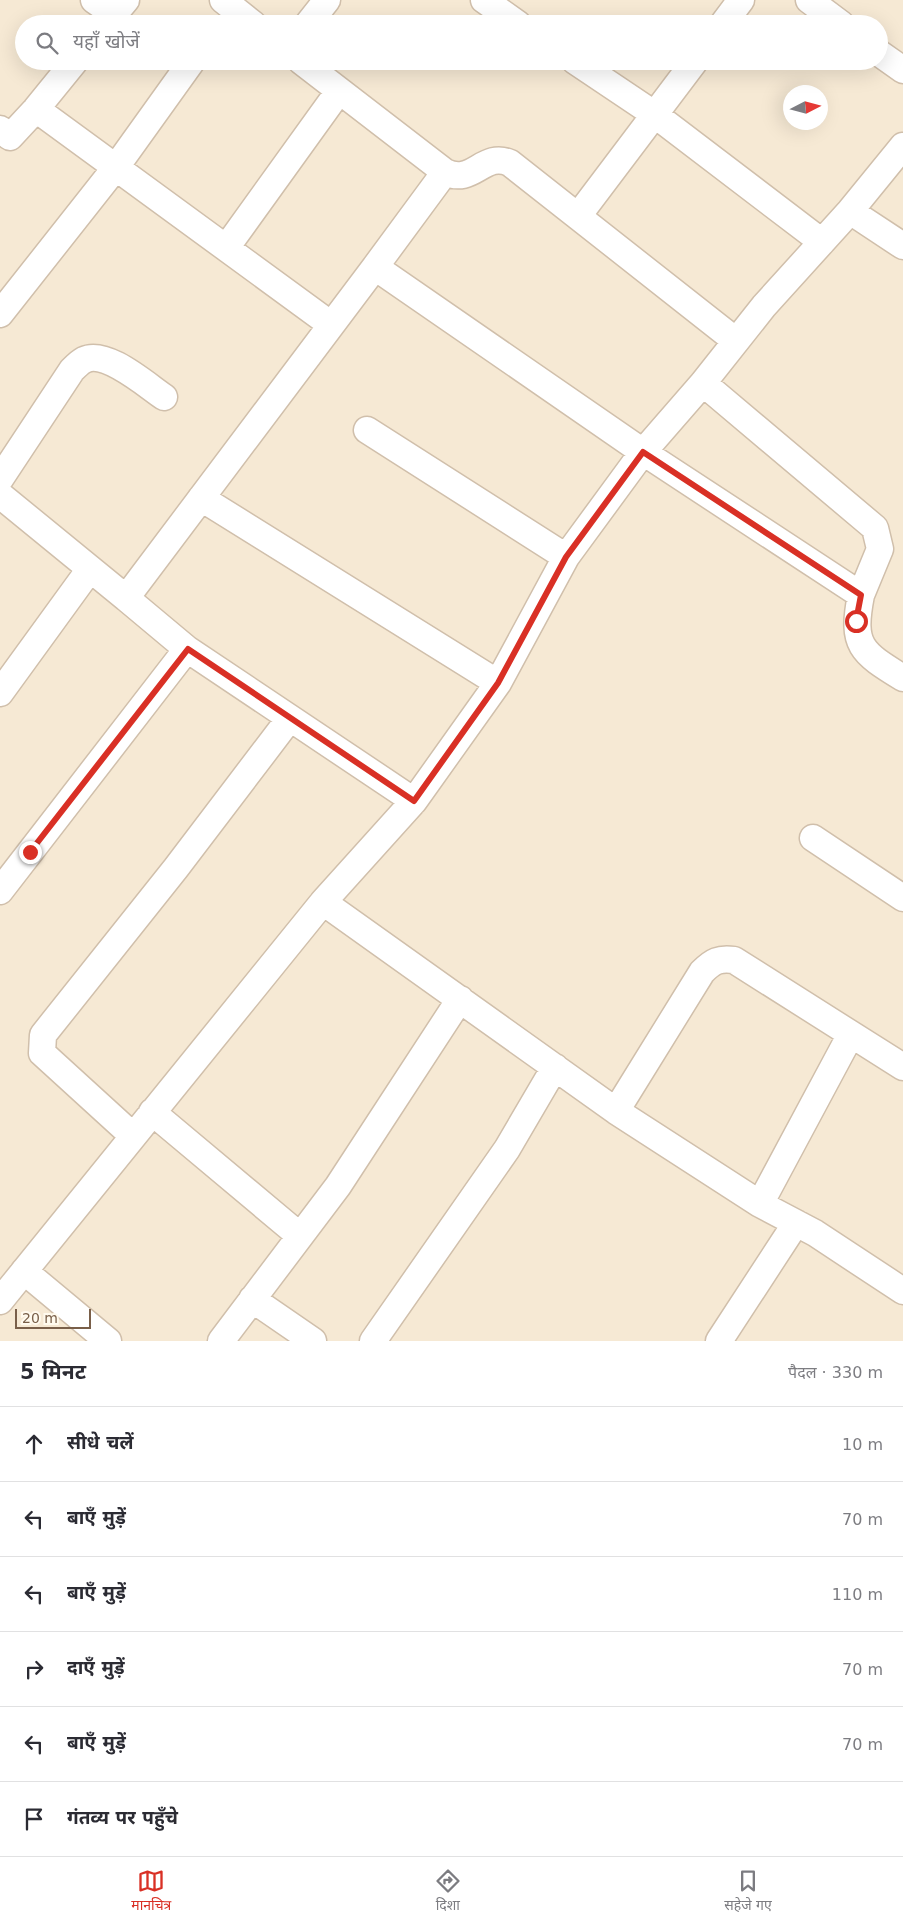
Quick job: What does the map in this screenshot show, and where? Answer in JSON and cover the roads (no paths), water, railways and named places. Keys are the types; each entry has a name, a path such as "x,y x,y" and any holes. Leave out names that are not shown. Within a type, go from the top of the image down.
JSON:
{"street":[{"path":"315,15 327,0"},
{"path":"730,15 741,0"},
{"path":"809,0 829,15"},
{"path":"491,2 507,15"},
{"path":"888,59 903,70"},
{"path":"3,139 36,109 68,70"},
{"path":"5,297 116,167 186,70"},
{"path":"313,70 445,172 454,176 464,175 483,164 502,159 510,162 736,341"},
{"path":"588,70 654,114 822,242"},
{"path":"578,216 688,70"},
{"path":"226,248 340,91"},
{"path":"36,109 330,324"},
{"path":"0,1301 322,902 414,801 498,683 566,557 643,452 703,383 736,341 850,211 903,146"},
{"path":"126,598 445,172"},
{"path":"850,211 903,246"},
{"path":"375,267 643,452 861,595"},
{"path":"0,479 72,370 84,360 95,358 109,360 164,397"},
{"path":"703,383 875,528 880,549 861,595 856,621 857,637 874,660 903,678"},
{"path":"368,430 566,557"},
{"path":"0,495 188,649 414,801"},
{"path":"200,498 498,683"},
{"path":"0,693 90,570"},
{"path":"0,892 188,649"},
{"path":"133,1136 42,1054 42,1035 176,868 290,718"},
{"path":"813,838 903,898"},
{"path":"322,902 616,1111 760,1204 815,1233 903,1291"},
{"path":"616,1111 702,972 712,962 722,958 734,960 903,1067"},
{"path":"221,1341 338,1186 460,999"},
{"path":"760,1204 851,1034"},
{"path":"373,1341 507,1149 555,1067"},
{"path":"152,1112 300,1236"},
{"path":"719,1341 796,1223"},
{"path":"24,1271 108,1341"},
{"path":"252,1299 313,1341"}]}
